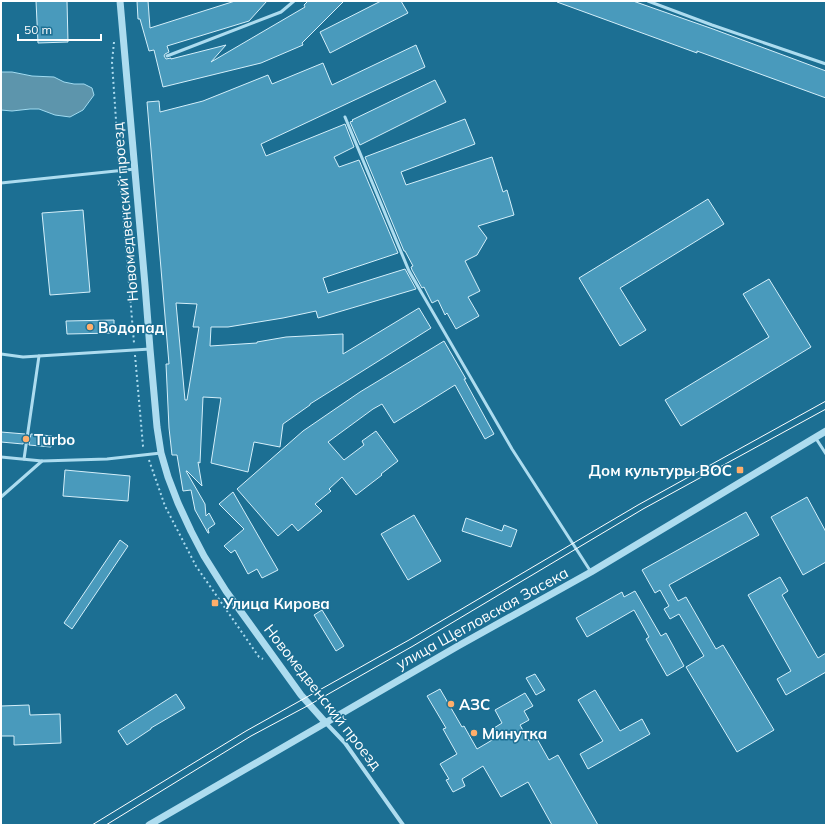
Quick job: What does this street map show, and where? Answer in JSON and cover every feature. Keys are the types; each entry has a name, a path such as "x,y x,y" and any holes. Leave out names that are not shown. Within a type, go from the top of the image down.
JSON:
{"street":[{"name":"Новомедвенский проезд","path":"120,1 157,427 161,453 168,477 178,503 204,556 226,591 309,705 345,743 403,825"},
{"name":"улица Щегловская Засека","path":"149,825 325,722 591,572 826,431"}],"lane":[{"path":"167,56 281,12 294,1"},
{"path":"648,1 712,25 826,64"},
{"path":"345,117 409,271 512,449 591,572"},
{"path":"1,183 135,169"},
{"path":"1,354 23,357 150,349"},
{"path":"24,459 39,356"},
{"path":"815,437 826,454"},
{"path":"1,457 42,460 107,460 161,453"},
{"path":"1,497 42,460"}],"water":[{"path":"1,72 54,77 64,82 84,84 92,88 94,95 83,110 70,117 55,115 39,109 12,111 1,110"}],"building":[{"path":"36,1 67,1 68,42 38,43"},
{"path":"137,1 148,1 150,28 235,1 267,1 249,21 167,46 169,52 164,56 166,59 171,59 226,45 211,62 305,7 304,5 308,1 344,1 302,43 303,45 261,63 163,87 154,50 149,51 140,19 138,19"},
{"path":"381,1 401,1 408,13 330,53 320,32"},
{"path":"633,1 713,29 826,71 826,98 697,51 697,53 557,2"},
{"path":"416,45 425,67 261,144 266,156 345,124 354,147 334,157 339,167 359,160 398,253 323,278 328,293 405,269 416,289 318,318 316,311 228,327 211,327 210,346 257,343 286,337 343,334 343,354 419,308 431,328 310,404 283,424 280,447 254,442 248,472 211,463 221,398 203,397 200,463 198,462 202,486 186,471 205,504 206,516 209,513 215,524 208,529 208,533 195,510 191,490 183,491 177,455 172,455 169,428 166,364 169,364 147,102 159,101 160,112 203,101 268,75 272,84 323,63 332,85","holes":["176,303 197,304 193,327 199,327 187,400 185,400"]},
{"path":"435,80 446,102 360,145 350,122 353,121 352,120"},
{"path":"465,119 475,144 401,172 406,185 492,157 503,192 507,190 514,215 478,226 487,238 477,255 465,261 480,291 468,297 479,316 456,329 447,313 445,315 438,300 432,303 424,287 422,288 412,270 411,267 413,266 404,251 365,157"},
{"path":"708,199 724,224 620,288 646,330 620,346 579,278"},
{"path":"83,210 90,292 50,295 42,213"},
{"path":"769,279 811,347 681,426 665,400 769,337 743,294"},
{"name":"Водопад","path":"114,320 114,333 67,334 66,321"},
{"path":"444,341 466,379 464,379 494,434 485,439 455,385 394,423 382,404 328,442 344,460 364,445 362,441 376,431 398,461 356,495 342,477 329,489 331,491 315,504 322,511 298,531 292,524 278,536 237,489 303,431 360,392"},
{"path":"1,432 25,434 23,444 1,442"},
{"path":"31,434 52,436 51,447 29,445"},
{"path":"65,470 130,476 128,501 63,496"},
{"path":"233,492 278,570 262,578 257,569 248,574 235,550 231,553 224,546 244,529 219,504"},
{"path":"807,497 826,532 826,562 803,575 771,517"},
{"path":"746,512 759,535 669,585 678,601 686,597 716,649 723,645 774,730 737,752 686,667 704,656 679,614 670,619 664,609 669,606 660,590 655,593 642,570"},
{"path":"414,515 441,561 408,580 381,534"},
{"path":"466,518 502,531 504,525 517,530 511,547 462,531"},
{"path":"120,540 128,546 72,629 64,623"},
{"path":"780,577 788,591 782,595 818,658 826,653 826,672 786,695 777,679 791,671 748,595"},
{"path":"635,591 661,636 666,633 684,666 667,676 646,639 649,637 634,610 587,637 576,618 622,592 624,597"},
{"path":"322,610 344,646 336,651 314,615"},
{"path":"535,674 545,690 536,695 526,678"},
{"path":"440,689 462,727 464,726 477,749 499,736 494,728 502,723 495,710 525,693 533,706 524,711 529,720 520,725 529,741 536,737 549,760 558,755 598,825 552,825 528,782 501,797 483,766 462,779 465,786 453,792 446,780 449,779 440,764 457,754 443,729 446,728 427,696"},
{"path":"595,690 620,731 642,719 650,734 588,769 580,754 603,741 578,700"},
{"path":"176,694 185,708 151,728 127,745 118,731"},
{"path":"29,705 30,715 60,714 61,743 14,745 14,736 1,736 1,706"}],"tram line":[{"path":"92,825 246,731 409,640 638,505 826,401"},
{"path":"106,825 251,736 413,646 643,509 826,409"}],"place":[{"name":"Водопад","path":"90,327"},
{"name":"Turbo","path":"26,439"},
{"name":"Дом культуры ВОС","path":"740,470"},
{"name":"Улица Кирова","path":"215,603"},
{"name":"АЗС","path":"451,704"},
{"name":"Минутка","path":"474,733"}]}
